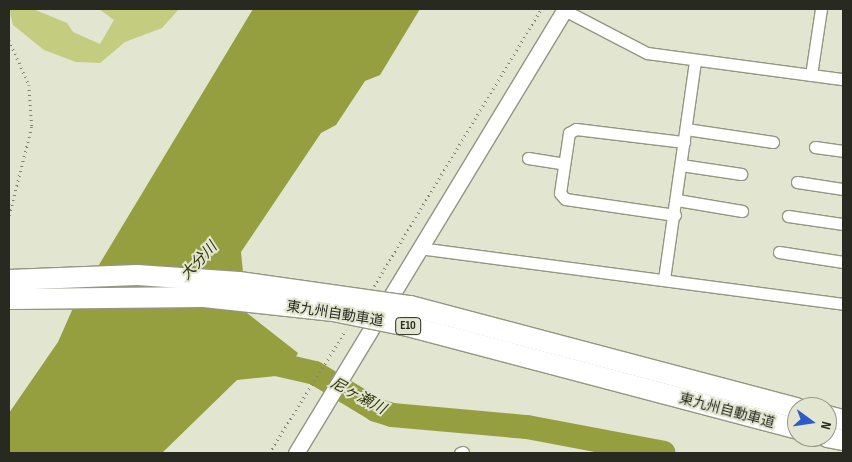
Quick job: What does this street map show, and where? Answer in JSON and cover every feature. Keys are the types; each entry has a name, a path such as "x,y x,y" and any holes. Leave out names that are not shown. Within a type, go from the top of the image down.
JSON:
{"highway":[{"name":"東九州自動車道","path":"9,280 137,275 239,282 410,306 787,405"},
{"name":"東九州自動車道","path":"9,299 204,297 333,311 408,326 787,426"}],"street":[{"path":"811,75 821,9"},
{"path":"296,453 564,10 647,53 843,79"},
{"path":"664,279 675,215 695,60"},
{"path":"686,128 773,142"},
{"path":"675,215 565,198 560,193 569,133 576,129 684,142"},
{"path":"815,147 843,151"},
{"path":"528,158 564,164"},
{"path":"681,165 741,174"},
{"path":"797,182 843,189"},
{"path":"677,200 742,211"},
{"path":"788,216 843,224"},
{"path":"419,248 446,255 501,257 843,304"},
{"path":"779,252 843,262"}],"path":[{"path":"370,292 541,9"},
{"path":"9,40 29,85 32,127 9,217"},
{"path":"269,453 350,324"}],"shaded area":[{"path":"9,9 33,9 67,23 73,32 100,44 114,20 99,9 179,9 162,28 125,42 100,63 76,62 44,50 13,25"}],"water":[{"name":"大分川","path":"253,9 420,9 380,75 365,81 336,125 321,133 241,252 247,313 298,353 286,375 237,380 162,453 9,453 9,413 58,342 73,308"}],"waterway":[{"name":"尼ヶ瀬川","path":"259,360 315,373 376,410 392,415 527,427 664,453"}]}
